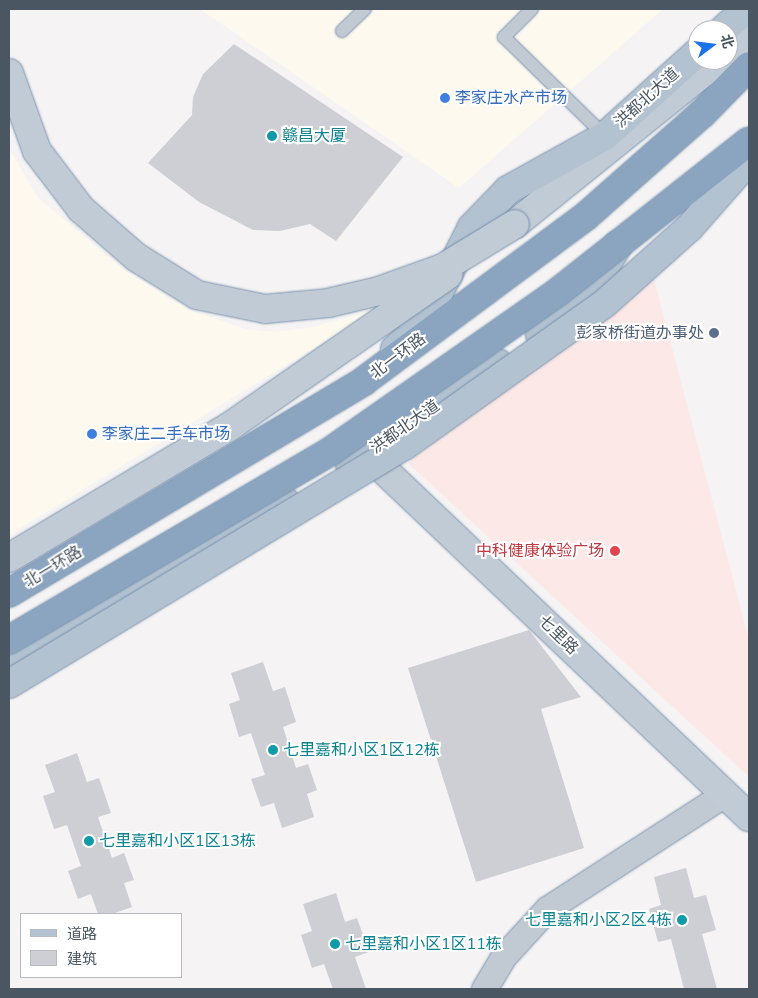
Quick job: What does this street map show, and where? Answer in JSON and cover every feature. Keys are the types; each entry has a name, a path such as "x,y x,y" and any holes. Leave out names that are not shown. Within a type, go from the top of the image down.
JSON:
{"highway":[{"name":"北一环路","path":"9,593 364,381 585,217 702,114 749,66"},
{"path":"9,640 331,451 558,292 749,141"}],"main road":[{"path":"734,20 746,9"},
{"path":"738,46 749,39"},
{"name":"洪都北大道","path":"9,584 377,365 408,338 434,302 472,227 508,190 605,136 688,61"},
{"path":"9,558 229,428 401,310 516,224 707,70"},
{"path":"9,73 37,151 81,209 136,257 197,295 265,309 328,303 380,292 443,268 516,224"},
{"name":"洪都北大道","path":"9,666 367,454 564,318 594,285 629,230 749,125"},
{"path":"9,684 404,446 604,304 690,227 749,160"},
{"name":"七里路","path":"367,454 749,817"}],"street":[{"path":"484,989 503,957 547,909 725,794"}],"lane":[{"path":"342,31 365,9"},
{"path":"532,9 504,37 605,136"}],"shaded area":[{"name":"李家庄水产市场","path":"200,9 663,9 459,188"},
{"name":"李家庄二手车市场","path":"9,148 38,198 124,270 189,310 246,329 274,332 312,327 376,310 9,535"},
{"name":"中科健康体验广场","path":"653,276 749,640 749,777 408,463"}],"building":[{"name":"赣昌大厦","path":"234,44 403,157 336,241 310,224 280,231 253,230 199,202 148,163 192,115 193,97 203,74"},
{"path":"529,630 581,697 541,709 584,848 476,882 408,668"},
{"name":"七里嘉和小区1区12栋","path":"263,662 273,691 285,687 296,722 283,727 296,768 308,764 317,790 307,794 314,817 282,828 274,803 261,807 251,779 265,775 251,733 239,737 229,704 240,700 231,673"},
{"name":"七里嘉和小区1区13栋","path":"77,753 87,782 99,778 111,813 98,817 112,858 124,853 134,880 124,883 132,907 115,913 98,913 91,894 78,899 68,871 81,866 67,825 54,829 43,796 55,792 45,765"},
{"name":"七里嘉和小区2区4栋","path":"686,868 694,898 706,895 716,930 702,934 717,989 684,989 671,939 658,942 649,909 661,905 654,877"},
{"name":"七里嘉和小区1区11栋","path":"336,893 345,922 357,918 369,952 355,957 366,989 333,989 324,964 312,968 301,935 312,931 303,904"}],"place":[{"name":"李家庄水产市场","path":"445,98"},
{"name":"赣昌大厦","path":"272,136"},
{"name":"彭家桥街道办事处","path":"714,333"},
{"name":"李家庄二手车市场","path":"92,434"},
{"name":"中科健康体验广场","path":"615,551"},
{"name":"七里嘉和小区1区12栋","path":"273,750"},
{"name":"七里嘉和小区1区13栋","path":"89,841"},
{"name":"七里嘉和小区2区4栋","path":"682,920"},
{"name":"七里嘉和小区1区11栋","path":"335,944"}]}
